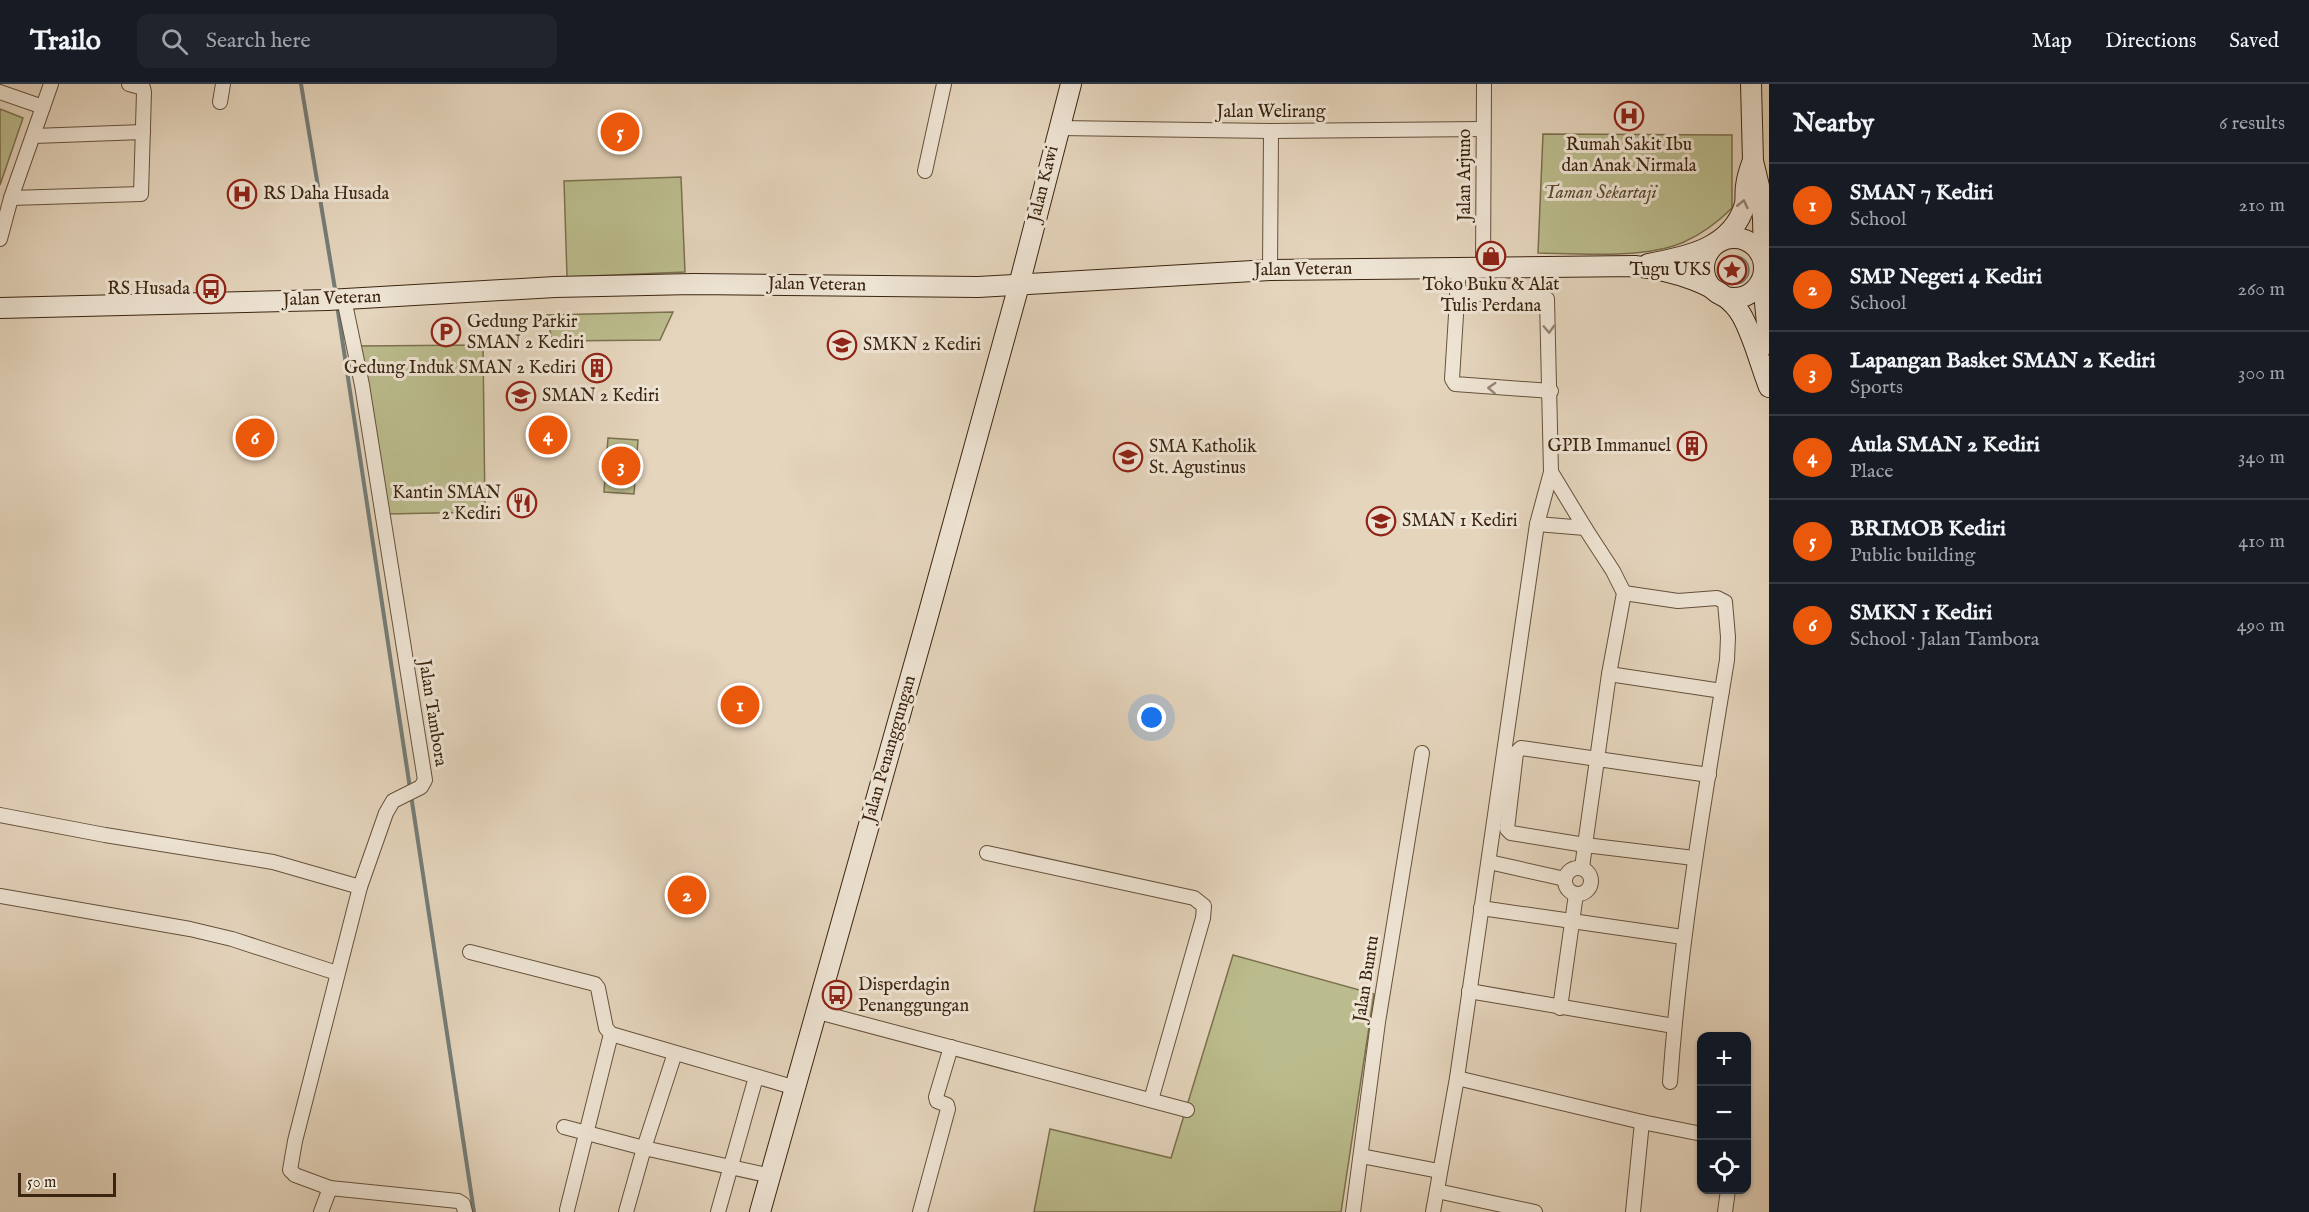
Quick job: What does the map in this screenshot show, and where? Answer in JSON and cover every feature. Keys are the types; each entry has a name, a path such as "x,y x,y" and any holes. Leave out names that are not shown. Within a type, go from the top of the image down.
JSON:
{"main road":[{"name":"Jalan Kawi","path":"1019,285 1071,84"},
{"path":"1751,84 1753,161 1759,186 1764,303 1769,344"},
{"path":"1635,266 1671,260 1720,242 1735,239 1749,243 1760,254 1764,268 1760,283 1750,294 1734,298 1719,294 1708,283 1704,268 1709,253 1720,242 1740,217 1753,161"},
{"path":"1635,266 1689,277 1731,303 1742,315 1769,387"},
{"name":"Jalan Veteran","path":"0,308 338,299 540,287 662,284 978,287 1270,270 1458,279 1482,267 1635,266"},
{"name":"Jalan Penanggungan","path":"760,1212 818,1012 1019,285"}],"street":[{"path":"220,102 223,84"},
{"path":"925,171 944,84"},
{"name":"Jalan Arjuno","path":"1482,267 1484,84"},
{"path":"0,239 48,85"},
{"path":"11,198 141,194 144,93 143,88 134,85"},
{"path":"0,92 43,107"},
{"name":"Jalan Welirang","path":"1059,128 1270,131 1483,129"},
{"path":"1270,131 1270,270"},
{"path":"34,135 143,132"},
{"path":"1436,1211 1439,1171 1457,1078 1537,524 1551,472 1551,391 1547,299 1542,296 1458,279 1452,379 1455,384 1551,391"},
{"name":"Jalan Tambora","path":"330,1188 295,1175 290,1170 295,1141 360,887 388,808 393,801 423,785 425,780 362,385 338,299"},
{"path":"1551,472 1613,571 1624,593 1609,674 1582,868"},
{"path":"1537,524 1585,528"},
{"path":"1624,593 1678,601 1717,598 1724,600 1728,637 1722,691 1683,937 1670,1082"},
{"path":"1609,674 1722,691"},
{"path":"1694,858 1585,846 1511,833 1507,829 1516,753 1519,748 1524,747 1709,775"},
{"name":"Jalan Buntu","path":"1353,1212 1378,1022 1422,753"},
{"path":"0,815 105,835 273,862 360,887"},
{"path":"987,853 1194,898 1204,906 1203,918 1151,1100"},
{"path":"1489,862 1565,879"},
{"path":"1582,868 1589,873 1591,886 1585,893 1576,894 1566,887 1565,879 1571,870 1582,868"},
{"path":"1560,1008 1576,894"},
{"path":"0,896 190,929 232,939 337,973"},
{"path":"1481,908 1683,937"},
{"path":"470,952 594,984 598,988 606,1028 611,1034 796,1088"},
{"path":"1469,991 1674,1026"},
{"path":"818,1012 1187,1110"},
{"path":"567,1210 611,1034"},
{"path":"920,1212 948,1109 946,1105 937,1101 936,1096 951,1047"},
{"path":"626,1212 675,1053"},
{"path":"718,1212 756,1077"},
{"path":"1457,1078 1697,1133"},
{"path":"1633,1212 1642,1122"},
{"path":"564,1127 644,1148 771,1176"},
{"path":"1362,1156 1439,1171"},
{"path":"321,1212 330,1188 458,1201 463,1204 465,1212"},
{"path":"1437,1191 1535,1212"},
{"path":"1725,1212 1727,1194"}],"green space":[{"path":"0,109 23,118 0,185"},
{"name":"Taman Sekartaji","path":"1543,134 1732,135 1732,208 1697,235 1669,247 1612,254 1538,253"},
{"path":"681,177 685,272 567,277 564,181"},
{"path":"673,312 660,340 552,341 547,315"},
{"path":"483,345 485,512 386,514 359,346"},
{"path":"608,438 638,440 634,494 604,492"},
{"path":"1233,955 1374,994 1341,1212 1034,1212 1050,1129 1171,1158"}],"water":[{"path":"1735,256 1745,260 1749,270 1745,280 1735,284 1725,280 1721,270 1725,260"}],"waterway":[{"path":"301,84 336,295"},
{"path":"337,305 474,1212"}],"place":[{"name":"Rumah Sakit Ibu dan Anak Nirmala","path":"1629,116"},
{"name":"BRIMOB Kediri","path":"620,132"},
{"name":"RS Daha Husada","path":"242,194"},
{"name":"Toko Buku & Alat Tulis Perdana","path":"1491,256"},
{"name":"Tugu UKS","path":"1732,270"},
{"name":"RS Husada","path":"211,289"},
{"name":"Gedung Parkir SMAN 2 Kediri","path":"446,332"},
{"name":"SMKN 2 Kediri","path":"842,345"},
{"name":"Gedung Induk SMAN 2 Kediri","path":"597,368"},
{"name":"SMAN 2 Kediri","path":"521,396"},
{"name":"Aula SMAN 2 Kediri","path":"548,435"},
{"name":"SMKN 1 Kediri","path":"255,438"},
{"name":"GPIB Immanuel","path":"1692,446"},
{"name":"SMA Katholik St. Agustinus","path":"1128,457"},
{"name":"Lapangan Basket SMAN 2 Kediri","path":"621,466"},
{"name":"Kantin SMAN 2 Kediri","path":"522,503"},
{"name":"SMAN 1 Kediri","path":"1381,521"},
{"name":"SMAN 7 Kediri","path":"740,705"},
{"name":"SMP Negeri 4 Kediri","path":"687,895"},
{"name":"Disperdagin Penanggungan","path":"837,995"}]}
